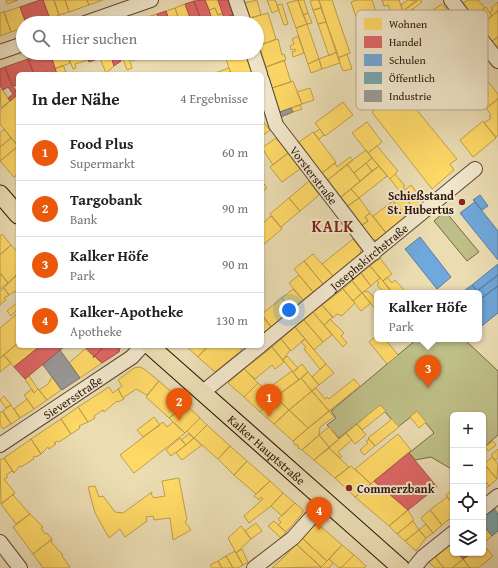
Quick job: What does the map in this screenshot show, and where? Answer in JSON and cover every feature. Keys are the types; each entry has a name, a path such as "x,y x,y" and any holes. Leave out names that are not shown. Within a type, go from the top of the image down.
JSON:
{"main road":[{"path":"0,194 16,213"},
{"name":"Kalker Hauptstraße","path":"152,348 400,568"}],"street":[{"path":"105,16 151,0"},
{"path":"236,0 242,16"},
{"path":"451,0 459,10"},
{"path":"0,52 16,46"},
{"path":"488,48 498,61"},
{"path":"255,60 259,72"},
{"name":"Vorsterstraße","path":"264,91 276,125 374,253"},
{"name":"Josephskirchstraße","path":"264,342 475,169"},
{"name":"Sieversstraße","path":"0,445 132,357 140,348"},
{"path":"203,392 258,348"},
{"path":"486,506 498,496"},
{"path":"254,568 293,538 326,501"},
{"path":"414,568 423,557 450,535"},
{"path":"0,542 20,568"}],"green space":[{"path":"445,211 479,252 467,261 434,221"},
{"path":"413,342 467,342 498,371 498,435 486,445 486,412 450,412 450,468 431,457 415,460 409,453 434,433 417,412 398,427 380,406 339,438 327,425 336,418 331,411"}],"building: Wohnen":[{"path":"6,0 18,0 7,4"},
{"path":"43,0 54,0 59,15 49,16"},
{"path":"54,0 65,0 69,12 59,15"},
{"path":"65,0 87,0 89,5 69,12"},
{"path":"87,0 103,0 89,5"},
{"path":"205,0 218,0 223,13 218,15 215,8 209,10"},
{"path":"257,0 261,15 249,16 245,3"},
{"path":"267,0 275,0 279,10 272,13"},
{"path":"298,0 304,0 308,13 303,15"},
{"path":"298,0 307,24 296,28 287,3"},
{"path":"319,0 321,8 313,10 310,1"},
{"path":"319,0 332,0 350,53 338,58"},
{"path":"357,0 372,0 375,10 356,10 356,17 351,2"},
{"path":"382,0 399,0 403,10 390,10 388,5 384,6"},
{"path":"408,0 417,1 404,10 403,10 401,5"},
{"path":"417,0 421,0 422,2 413,9 404,10"},
{"path":"468,0 478,0 485,8 483,10 468,10 463,3"},
{"path":"498,2 498,11 492,16 490,12 493,10 491,8"},
{"path":"185,4 189,16 178,16 175,8"},
{"path":"282,4 288,24 284,25 277,5"},
{"path":"442,4 447,10 433,10"},
{"path":"20,7 23,16 16,16 16,30 11,32 4,12"},
{"path":"175,8 178,16 168,16 166,11"},
{"path":"215,8 218,15 223,13 224,16 211,16 209,10"},
{"path":"321,8 326,22 318,24 313,10"},
{"path":"488,10 492,16 488,19"},
{"path":"498,11 498,37 492,41 488,36 488,19"},
{"path":"4,12 11,32 0,36 0,13"},
{"path":"268,13 276,39 264,44 264,16 257,16"},
{"path":"308,13 312,23 307,24 303,15"},
{"path":"326,22 337,52 329,56 318,24"},
{"path":"307,24 319,59 308,64 296,28"},
{"path":"298,36 304,53 293,57 292,52 296,51 295,49 291,50 290,46 294,44 292,39"},
{"path":"498,37 498,48 492,41"},
{"path":"278,39 282,55 284,54 286,60 266,67 264,60 264,43"},
{"path":"337,52 340,63 322,69 319,59"},
{"path":"347,54 352,69 343,71 338,58"},
{"path":"319,59 322,69 311,73 308,64"},
{"path":"52,60 69,60 70,63 55,69"},
{"path":"70,60 88,60 75,64 76,68 73,69"},
{"path":"101,60 112,60 114,66 106,72"},
{"path":"123,60 130,60 132,68 127,70"},
{"path":"226,60 247,60 251,72 230,72"},
{"path":"284,60 291,82 272,88 266,67"},
{"path":"63,65 66,72 56,72 55,69"},
{"path":"229,68 230,72 218,72"},
{"path":"293,81 302,104 280,112 272,88"},
{"path":"488,81 498,94 498,99 488,107"},
{"path":"310,88 314,100 302,104 297,92"},
{"path":"2,89 10,101 1,108 0,90"},
{"path":"16,96 16,144 0,124 0,110"},
{"path":"498,99 498,135 496,137 484,123 491,118 489,116 491,115 487,110 488,106"},
{"path":"343,102 353,115 325,136 315,123"},
{"path":"300,105 302,109 293,112 291,108"},
{"path":"374,110 417,110 457,159 450,164 454,170 432,189 372,112"},
{"path":"483,121 496,138 473,157 460,140"},
{"path":"264,122 270,130 264,134"},
{"path":"367,122 382,142 368,153 352,133"},
{"path":"4,129 11,138 0,147 0,133"},
{"path":"320,129 324,135 319,139 314,133"},
{"path":"313,132 336,162 322,173 299,142"},
{"path":"11,138 16,144 16,148 0,161 0,147"},
{"path":"276,138 288,153 273,165 264,151 264,147"},
{"path":"377,146 398,171 390,179 368,153"},
{"path":"16,148 16,176 14,177 0,161"},
{"path":"366,150 372,158 354,173 347,164"},
{"path":"288,153 300,169 282,182 270,167"},
{"path":"350,157 353,160 328,180 322,173 335,163 337,167"},
{"path":"372,158 379,166 372,171 366,163"},
{"path":"366,163 372,171 360,181 354,173"},
{"path":"347,164 360,181 341,197 328,180"},
{"path":"379,166 387,176 359,198 351,189"},
{"path":"395,174 405,186 403,187 405,190 411,185 424,202 414,209 390,179"},
{"path":"309,181 319,195 300,211 289,198"},
{"path":"351,189 359,198 348,206 341,197"},
{"path":"402,194 414,209 406,216 393,201"},
{"path":"289,198 300,211 281,227 270,214"},
{"path":"359,198 370,213 365,217 368,221 362,225 348,206"},
{"path":"393,201 406,216 386,233 373,216"},
{"path":"370,213 386,233 377,240 373,240 362,225 368,221 365,217"},
{"path":"271,216 282,229 264,244 264,222"},
{"path":"2,234 11,245 0,255 0,236"},
{"path":"353,239 361,249 360,254 333,276 322,264"},
{"path":"11,245 16,251 16,276 8,283 0,273 0,255"},
{"path":"313,254 333,276 323,284 304,261"},
{"path":"380,258 392,274 383,281 370,266"},
{"path":"304,261 323,284 313,292 294,269"},
{"path":"370,266 380,278 371,286 361,273"},
{"path":"0,273 8,283 0,289"},
{"path":"361,273 371,286 362,293 352,281"},
{"path":"16,275 16,291 9,295 4,288"},
{"path":"299,275 313,292 303,300 289,283"},
{"path":"387,277 392,283 395,280 404,290 390,290 383,281"},
{"path":"380,278 390,290 381,290 377,285 379,283 377,281"},
{"path":"352,281 362,293 353,301 343,289"},
{"path":"4,288 9,295 4,298 6,300 0,305 0,291"},
{"path":"293,289 303,300 291,310 282,298"},
{"path":"343,289 355,303 342,316 337,314 333,318 322,305"},
{"path":"365,291 369,292 374,298 374,308 362,293"},
{"path":"362,293 371,303 361,311 353,301"},
{"path":"282,298 291,310 271,327 264,317 264,312"},
{"path":"16,304 16,311 11,316 7,311"},
{"path":"322,305 333,317 324,325 313,312"},
{"path":"313,312 332,335 323,342 304,320"},
{"path":"16,315 16,345 0,358 0,328"},
{"path":"264,318 271,327 264,332"},
{"path":"330,319 344,333 341,336 347,343 343,347 324,325"},
{"path":"304,320 323,342 314,350 295,327"},
{"path":"295,327 305,339 291,351 281,339"},
{"path":"374,338 374,342 387,342 398,355 387,364 369,342"},
{"path":"281,339 290,350 283,360 272,347"},
{"path":"305,339 326,364 320,369 304,349 306,347 301,342"},
{"path":"16,345 16,348 38,348 14,367 4,355"},
{"path":"272,347 284,362 275,369 272,365 255,379 244,369"},
{"path":"188,348 206,348 198,357"},
{"path":"206,348 240,348 242,350 215,372 198,357"},
{"path":"85,349 102,363 80,378 69,363"},
{"path":"4,355 11,363 0,372 0,358"},
{"path":"287,356 298,368 293,372 283,360"},
{"path":"302,364 308,372 299,380 293,372"},
{"path":"326,364 334,373 319,385 312,377"},
{"path":"140,367 159,381 147,395 136,389 123,398 118,389 122,386 118,380 134,368"},
{"path":"244,369 258,383 244,397 228,383"},
{"path":"292,371 299,380 275,397 266,390"},
{"path":"308,372 319,385 312,391 301,378"},
{"path":"29,376 38,389 34,393 25,379"},
{"path":"52,377 61,390 47,400 39,390 48,384"},
{"path":"301,378 312,391 289,410 275,397"},
{"path":"354,379 360,386 329,411 312,391 316,388 325,399 327,397 329,399"},
{"path":"159,381 186,405 169,418 146,397"},
{"path":"258,383 275,397 260,412 244,397"},
{"path":"109,387 113,393 118,389 124,399 118,402 117,401 104,412 103,410 94,416 95,418 88,422 78,407"},
{"path":"32,389 34,393 38,389 47,400 34,409 24,395"},
{"path":"312,391 329,411 308,428 289,410"},
{"path":"4,396 11,405 6,408 0,400"},
{"path":"275,397 289,410 274,424 260,412"},
{"path":"27,399 34,409 20,418 14,409"},
{"path":"11,405 20,418 11,424 3,411"},
{"path":"186,405 200,418 185,433 169,418"},
{"path":"380,405 386,411 362,430 357,424"},
{"path":"78,407 88,422 79,426 80,428 71,434 61,419"},
{"path":"289,410 308,428 293,441 274,424"},
{"path":"2,411 11,424 3,429 0,425 0,413"},
{"path":"329,411 334,417 320,427 319,435 302,450 298,448 298,445 295,445 293,441"},
{"path":"417,411 426,422 419,428 410,417"},
{"path":"154,417 160,425 143,437 137,430"},
{"path":"200,418 207,425 194,438 187,431"},
{"path":"61,419 71,434 59,442 57,441 54,443 56,444 49,449 48,447 41,454 31,439"},
{"path":"392,419 399,427 375,446 368,438"},
{"path":"163,422 167,427 173,422 185,433 134,473 120,455"},
{"path":"357,424 366,435 355,444 346,433"},
{"path":"207,425 230,446 218,459 194,438"},
{"path":"329,427 339,439 329,447 319,435"},
{"path":"346,433 352,440 338,452 342,457 340,458 329,448"},
{"path":"189,434 194,438 186,445 181,440"},
{"path":"398,434 411,450 371,484 355,469"},
{"path":"319,435 329,447 314,460 302,450"},
{"path":"180,438 186,445 171,456 166,450"},
{"path":"194,438 202,445 182,460 176,453"},
{"path":"31,439 41,454 33,457 34,459 21,467 20,466 14,473 4,458"},
{"path":"369,439 375,446 364,455 360,450 368,443 366,441"},
{"path":"493,441 496,445 488,451 486,446"},
{"path":"230,446 247,461 234,475 218,459"},
{"path":"329,448 349,467 335,478 314,460"},
{"path":"498,449 498,458 495,460 491,455"},
{"path":"492,457 498,464 497,479 486,466 486,462"},
{"path":"4,458 14,473 12,471 6,475 8,477 4,479 15,493 1,504 0,460"},
{"path":"247,461 270,481 256,494 234,475"},
{"path":"351,466 371,484 355,497 335,478"},
{"path":"486,466 497,479 489,486 486,482"},
{"path":"179,478 187,520 185,522 191,530 173,540 170,518 154,520 153,516 146,517 147,521 125,537 120,529 109,538 95,513 88,487 95,486 99,497 103,496 115,512 123,513 152,492 151,494 154,498 165,496 162,481"},
{"path":"270,481 283,493 271,506 249,523 244,516 263,499 261,497 259,500 254,496"},
{"path":"374,481 408,510 389,526 355,497"},
{"path":"450,492 450,500 446,495"},
{"path":"15,493 13,495 30,514 16,524 1,504"},
{"path":"283,493 295,503 282,516 271,506"},
{"path":"447,497 450,500 450,518 442,525 430,510"},
{"path":"295,503 303,510 302,514 286,532 278,525 281,522 278,519"},
{"path":"408,510 414,520 397,534 389,526"},
{"path":"430,510 442,525 433,533 421,518"},
{"path":"30,514 43,527 41,528 45,534 47,533 52,539 33,554 13,527"},
{"path":"274,521 286,532 281,538 268,526"},
{"path":"413,521 419,530 405,541 397,534"},
{"path":"256,523 262,531 251,539 245,531"},
{"path":"426,524 433,533 426,538 419,530"},
{"path":"315,525 319,525 342,545 327,561 302,538"},
{"path":"241,526 251,539 236,553 228,538"},
{"path":"486,529 492,536 486,541"},
{"path":"419,530 426,538 416,551 405,541"},
{"path":"302,538 327,561 321,567 296,544"},
{"path":"52,539 51,542 63,555 62,556 70,567 69,568 43,568 33,554"},
{"path":"296,544 321,567 272,568"},
{"path":"450,544 450,556 460,556 463,559 452,568 444,568 435,557"},
{"path":"342,545 354,555 342,567 339,568 329,559"},
{"path":"486,548 493,556 478,568 470,568 463,559 468,556 486,556"},
{"path":"242,549 248,562 243,565 236,553"},
{"path":"444,549 435,557 444,568 435,568 428,561"},
{"path":"235,551 243,565 238,568 233,568 226,556"},
{"path":"354,555 366,566 364,568 341,568"},
{"path":"226,556 233,568 222,568 218,561"},
{"path":"329,559 333,563 329,568 320,568"},
{"path":"463,559 470,568 452,568 457,564"},
{"path":"218,561 222,568 212,568 210,565"}],"building: Handel":[{"path":"43,0 49,16 23,16 20,7"},
{"path":"205,0 211,16 199,16 194,1"},
{"path":"218,0 228,0 233,15 223,16"},
{"path":"194,1 200,16 189,16 185,4"},
{"path":"166,11 168,16 158,16 157,14"},
{"path":"28,60 52,60 56,72 48,72 33,72"},
{"path":"28,60 33,72 16,72 16,85 13,86 5,67"},
{"path":"112,60 121,60 121,61 114,66"},
{"path":"5,67 10,82 16,91 16,96 10,101 8,98 13,94 8,87 3,90 0,86 0,69"},
{"path":"38,348 63,348 25,379 14,367"},
{"path":"86,348 102,348 93,358 94,356"},
{"path":"102,348 120,348 119,352 102,363 95,356"},
{"path":"409,453 437,487 408,510 374,481"},
{"path":"460,556 468,556 463,559"}],"building: Schulen":[{"path":"480,195 488,206 482,210 473,200"},
{"path":"475,202 498,231 498,260 460,213"},
{"path":"420,237 451,277 437,289 405,249"},
{"path":"498,264 498,275 478,290 476,290 472,285"},
{"path":"498,275 498,286 482,298 482,290 478,290"},
{"path":"472,285 476,290 465,290"},
{"path":"498,286 498,313 482,326 482,298"}],"building: Öffentlich":[{"path":"494,508 498,514 498,531 492,536 486,529 486,515"}],"building: Industrie":[{"path":"291,108 293,112 281,117 280,112"},
{"path":"60,350 80,378 62,390 43,365"}],"place":[{"name":"Schießstand St. Hubertus","path":"462,202"},
{"name":"Kalker Höfe","path":"428,388"},
{"name":"Food Plus","path":"269,417"},
{"name":"Targobank","path":"179,421"},
{"name":"Commerzbank","path":"349,488"},
{"name":"Kalker-Apotheke","path":"319,530"}],"district":[{"name":"KALK","path":"333,226"}]}
